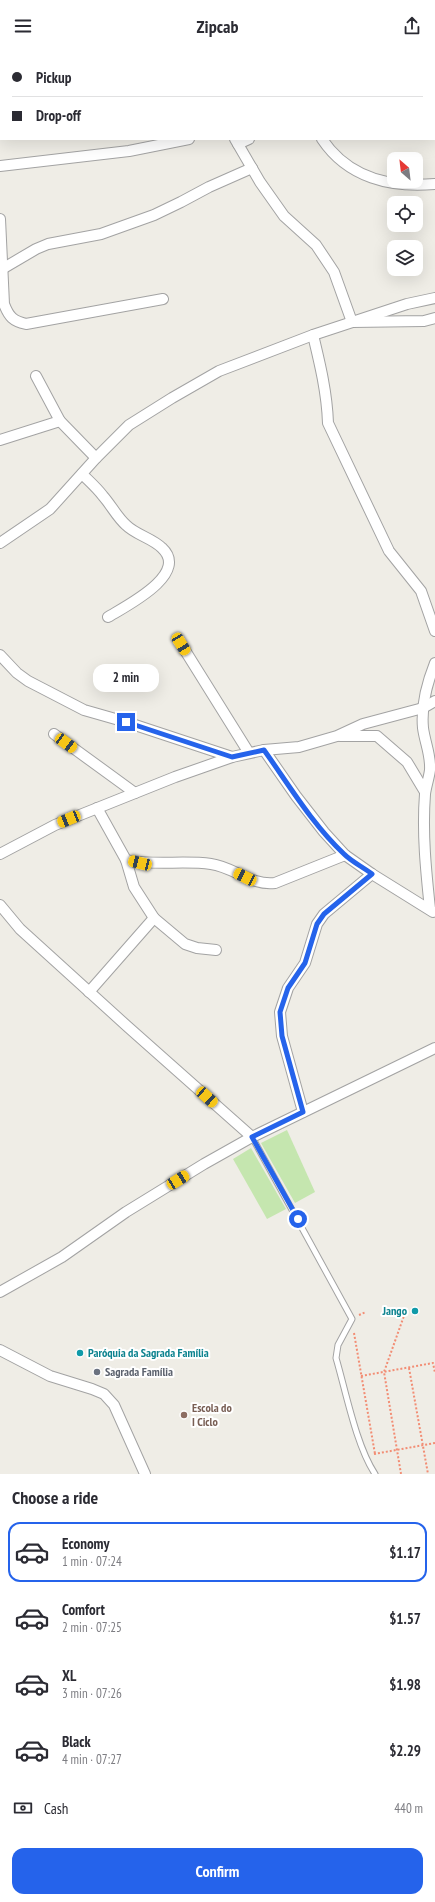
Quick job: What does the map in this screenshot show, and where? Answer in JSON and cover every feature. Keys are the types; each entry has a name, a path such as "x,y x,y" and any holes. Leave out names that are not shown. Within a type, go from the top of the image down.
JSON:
{"street":[{"path":"0,166 129,151 184,140"},
{"path":"323,140 329,150 342,163 377,180 396,185 414,186 435,184"},
{"path":"237,142 260,182 284,216 316,245 334,272 352,322"},
{"path":"1,271 36,249 48,244 101,234 154,215 209,187 252,168"},
{"path":"0,219 1,271 4,304 9,315 15,321 26,324 163,299"},
{"path":"0,543 50,509 96,458 129,425 172,398 219,372 313,335 407,304 435,298"},
{"path":"352,322 424,321 435,318"},
{"path":"313,335 326,394 328,423 389,551 421,591 435,631"},
{"path":"36,376 60,421 96,458"},
{"path":"0,440 60,421"},
{"path":"82,474 103,496 126,526 162,547 167,554 169,562 166,574 159,583 108,617"},
{"path":"181,644 249,753"},
{"path":"0,655 17,673 28,681 84,710 126,722 232,757"},
{"path":"432,911 423,850 425,792 430,770 429,750 423,728 424,708 429,678 435,663"},
{"path":"0,854 55,825 175,776 232,757 249,753 299,747 337,736 363,724 424,708 435,701"},
{"path":"54,734 135,793"},
{"path":"337,736 377,736 408,762 425,792"},
{"path":"264,750 296,796 324,832 345,855 372,874 432,911"},
{"path":"97,808 119,851 126,860 134,887 154,918 185,944 197,948 216,950"},
{"path":"126,860 140,863 212,864 226,868 264,884 275,883 345,855"},
{"path":"303,1112 282,1036 280,1012 288,988 305,963 317,924 324,914 372,874"},
{"path":"0,904 20,929 252,1137"},
{"path":"89,992 154,918"},
{"path":"0,1292 62,1257 126,1212 252,1137 435,1048"},
{"path":"0,1350 50,1376 104,1394 114,1405 145,1474"}],"lane":[{"path":"252,1137 352,1320 336,1351 365,1455 375,1474"}],"path":[{"path":"401,1474 384,1372 405,1313"},
{"path":"352,1320 375,1454"},
{"path":"361,1376 433,1363 435,1373"},
{"path":"409,1368 428,1474"},
{"path":"365,1455 435,1443"}],"green space":[{"path":"287,1130 315,1192 295,1203 261,1143"},
{"path":"251,1148 286,1209 267,1219 233,1159"}],"place":[{"name":"Jango","path":"415,1311"},
{"name":"Paróquia da Sagrada Família","path":"80,1353"},
{"name":"Sagrada Família","path":"97,1372"},
{"name":"Escola do I Ciclo","path":"184,1415"}],"route":[{"path":"126,722 232,757 264,750 296,796 324,832 345,855 372,874 324,914 317,924 309,954 299,973 288,988 280,1012 282,1036 303,1112 252,1137 298,1219"}]}
